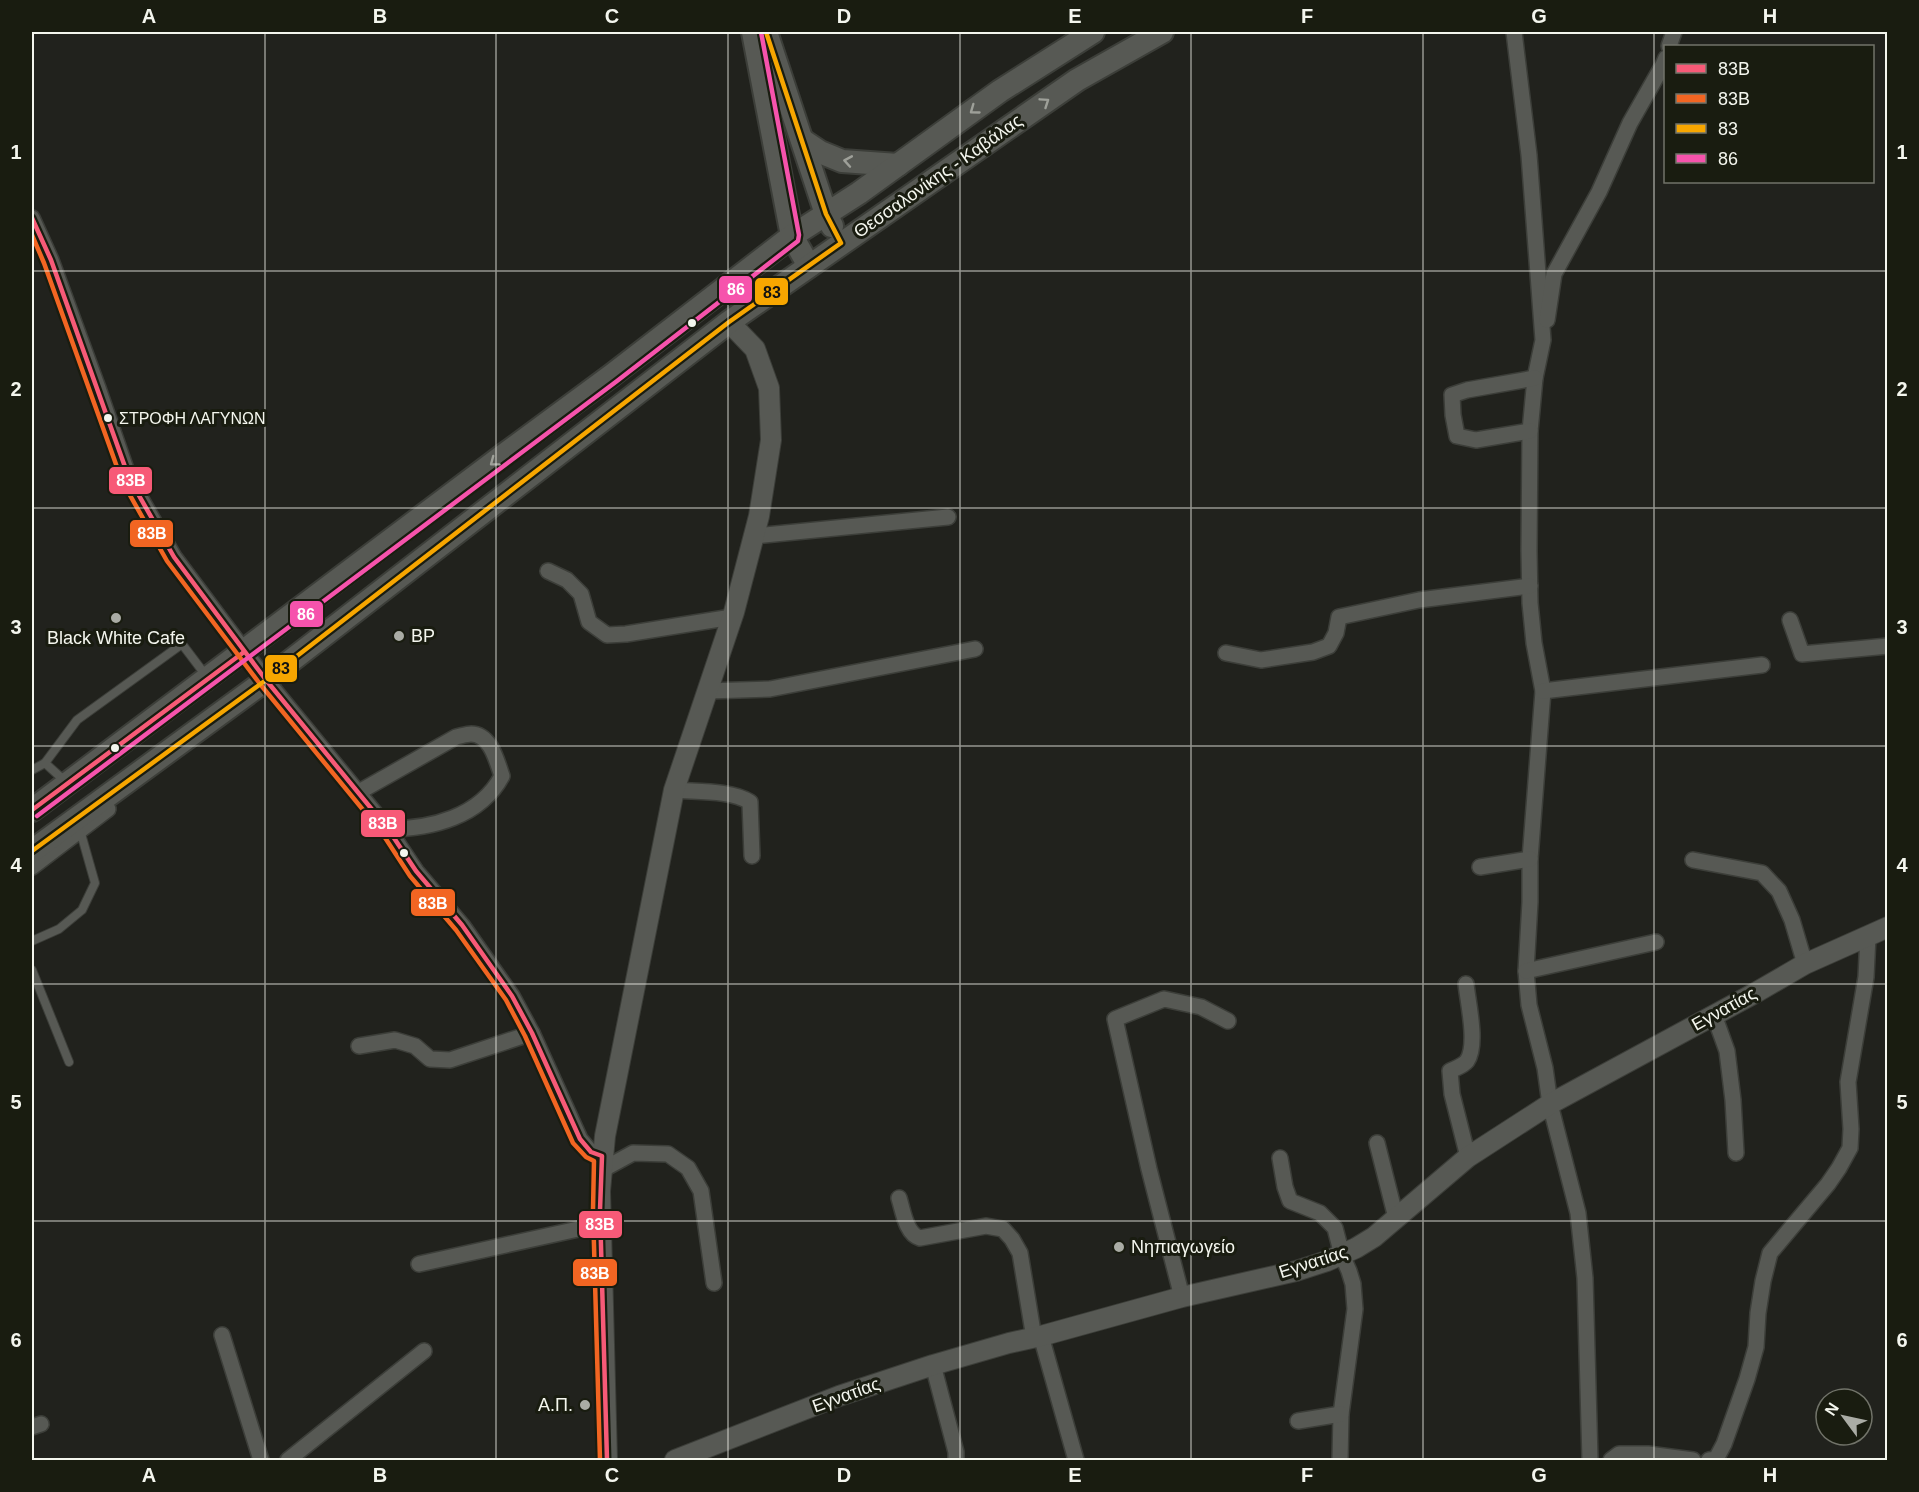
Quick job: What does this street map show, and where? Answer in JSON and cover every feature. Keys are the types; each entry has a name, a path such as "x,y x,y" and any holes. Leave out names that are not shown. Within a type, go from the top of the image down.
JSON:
{"main road":[{"path":"753,32 792,236 809,266"},
{"path":"766,32 826,214 842,243"},
{"name":"Θεσσαλονίκης - Καβάλας","path":"32,810 612,375 792,236 859,193 1000,91 1093,32"},
{"name":"Θεσσαλονίκης - Καβάλας","path":"32,851 269,684 729,322 1077,80 1162,32"},
{"path":"802,140 820,152 842,161 898,165"}],"street":[{"path":"1514,32 1529,155 1543,340"},
{"path":"1590,1461 1585,1278 1578,1213 1550,1104 1545,1068 1529,1005 1526,971 1530,859 1543,691 1534,643 1528,551 1530,431 1535,378 1554,274 1599,192 1630,123 1664,62"},
{"path":"32,218 51,260 129,478 174,557 269,684 359,792 388,829 416,871 462,925 521,1011 580,1139 601,1164"},
{"path":"607,1461 601,1164 674,790 732,616 759,516 771,440 769,388 755,349 729,322"},
{"path":"1530,431 1476,440 1457,436 1452,395 1467,390 1535,378"},
{"path":"754,536 948,517"},
{"path":"548,571 567,580 581,594 589,622 607,634 626,634 732,616"},
{"path":"1226,653 1261,660 1313,652 1329,646 1336,633 1339,617 1419,600 1530,586"},
{"path":"1790,620 1802,654 1887,646"},
{"path":"707,691 770,689 975,649"},
{"path":"1543,691 1762,665"},
{"path":"32,867 269,684"},
{"path":"359,792 456,737 474,734 484,739 493,751 502,777 488,797 464,814 413,829 388,829"},
{"path":"674,790 731,795 750,802 752,856"},
{"path":"1480,867 1530,859"},
{"path":"1693,861 1762,873 1779,891 1792,920 1805,963"},
{"name":"Εγνατίας","path":"675,1461 839,1396 933,1365 1182,1297 1296,1270 1341,1255 1374,1237 1468,1157 1550,1104 1805,963 1887,927"},
{"path":"1709,1461 1716,1459 1724,1444 1747,1379 1756,1347 1758,1313 1770,1253 1828,1184 1850,1148 1848,1082 1866,977 1868,936"},
{"path":"1526,971 1656,942"},
{"path":"1466,984 1472,1036 1471,1051 1466,1063 1450,1071 1452,1094 1468,1157"},
{"path":"1182,1297 1149,1169 1115,1019 1164,999 1201,1006 1228,1021"},
{"path":"1714,1015 1726,1051 1733,1100 1736,1153"},
{"path":"359,1046 395,1040 415,1046 430,1059 450,1060 532,1033"},
{"path":"1377,1143 1396,1218"},
{"path":"601,1164 633,1154 668,1154 688,1168 701,1191 714,1283"},
{"path":"1280,1158 1290,1201 1320,1213 1335,1228 1341,1255 1353,1284 1355,1309 1341,1414 1340,1461"},
{"path":"899,1198 910,1232 914,1236 920,1238 986,1226 1004,1229 1012,1239 1020,1253 1038,1337 1076,1461"},
{"path":"419,1264 601,1224"},
{"path":"222,1335 261,1461"},
{"path":"288,1461 424,1351"},
{"path":"933,1365 956,1452 956,1461"},
{"path":"1298,1421 1341,1414"},
{"path":"1611,1461 1619,1455 1648,1454 1694,1461"}],"lane":[{"path":"32,770 45,763 77,720 182,645 208,678"},
{"path":"45,763 68,784"},
{"path":"32,941 58,929 82,910 95,883 80,830"},
{"path":"32,970 69,1062"}],"transit line":[{"name":"86","path":"37,816 617,381 798,241 799,235 761,32"},
{"name":"83","path":"32,851 266,680 729,322 841,243 826,214 766,32"},
{"name":"83B","path":"32,218 51,260 129,478 174,557 266,680 388,829 416,871 462,925 512,996 532,1033 580,1139 591,1152 602,1156 600,1210 607,1460"},
{"name":"83Β","path":"32,235 122,481 167,561 260,684 382,833 410,876 456,930 506,1000 525,1036 573,1143 586,1157 594,1161 593,1210 600,1460"},
{"name":"83B","path":"32,810 244,652"}],"place":[{"name":"ΣΤΡΟΦΗ ΛΑΓΥΝΩΝ","path":"108,418"},
{"name":"Black White Cafe","path":"116,618"},
{"name":"BP","path":"399,636"},
{"name":"Νηπιαγωγείο","path":"1119,1247"},
{"name":"Α.Π.","path":"585,1405"}]}
